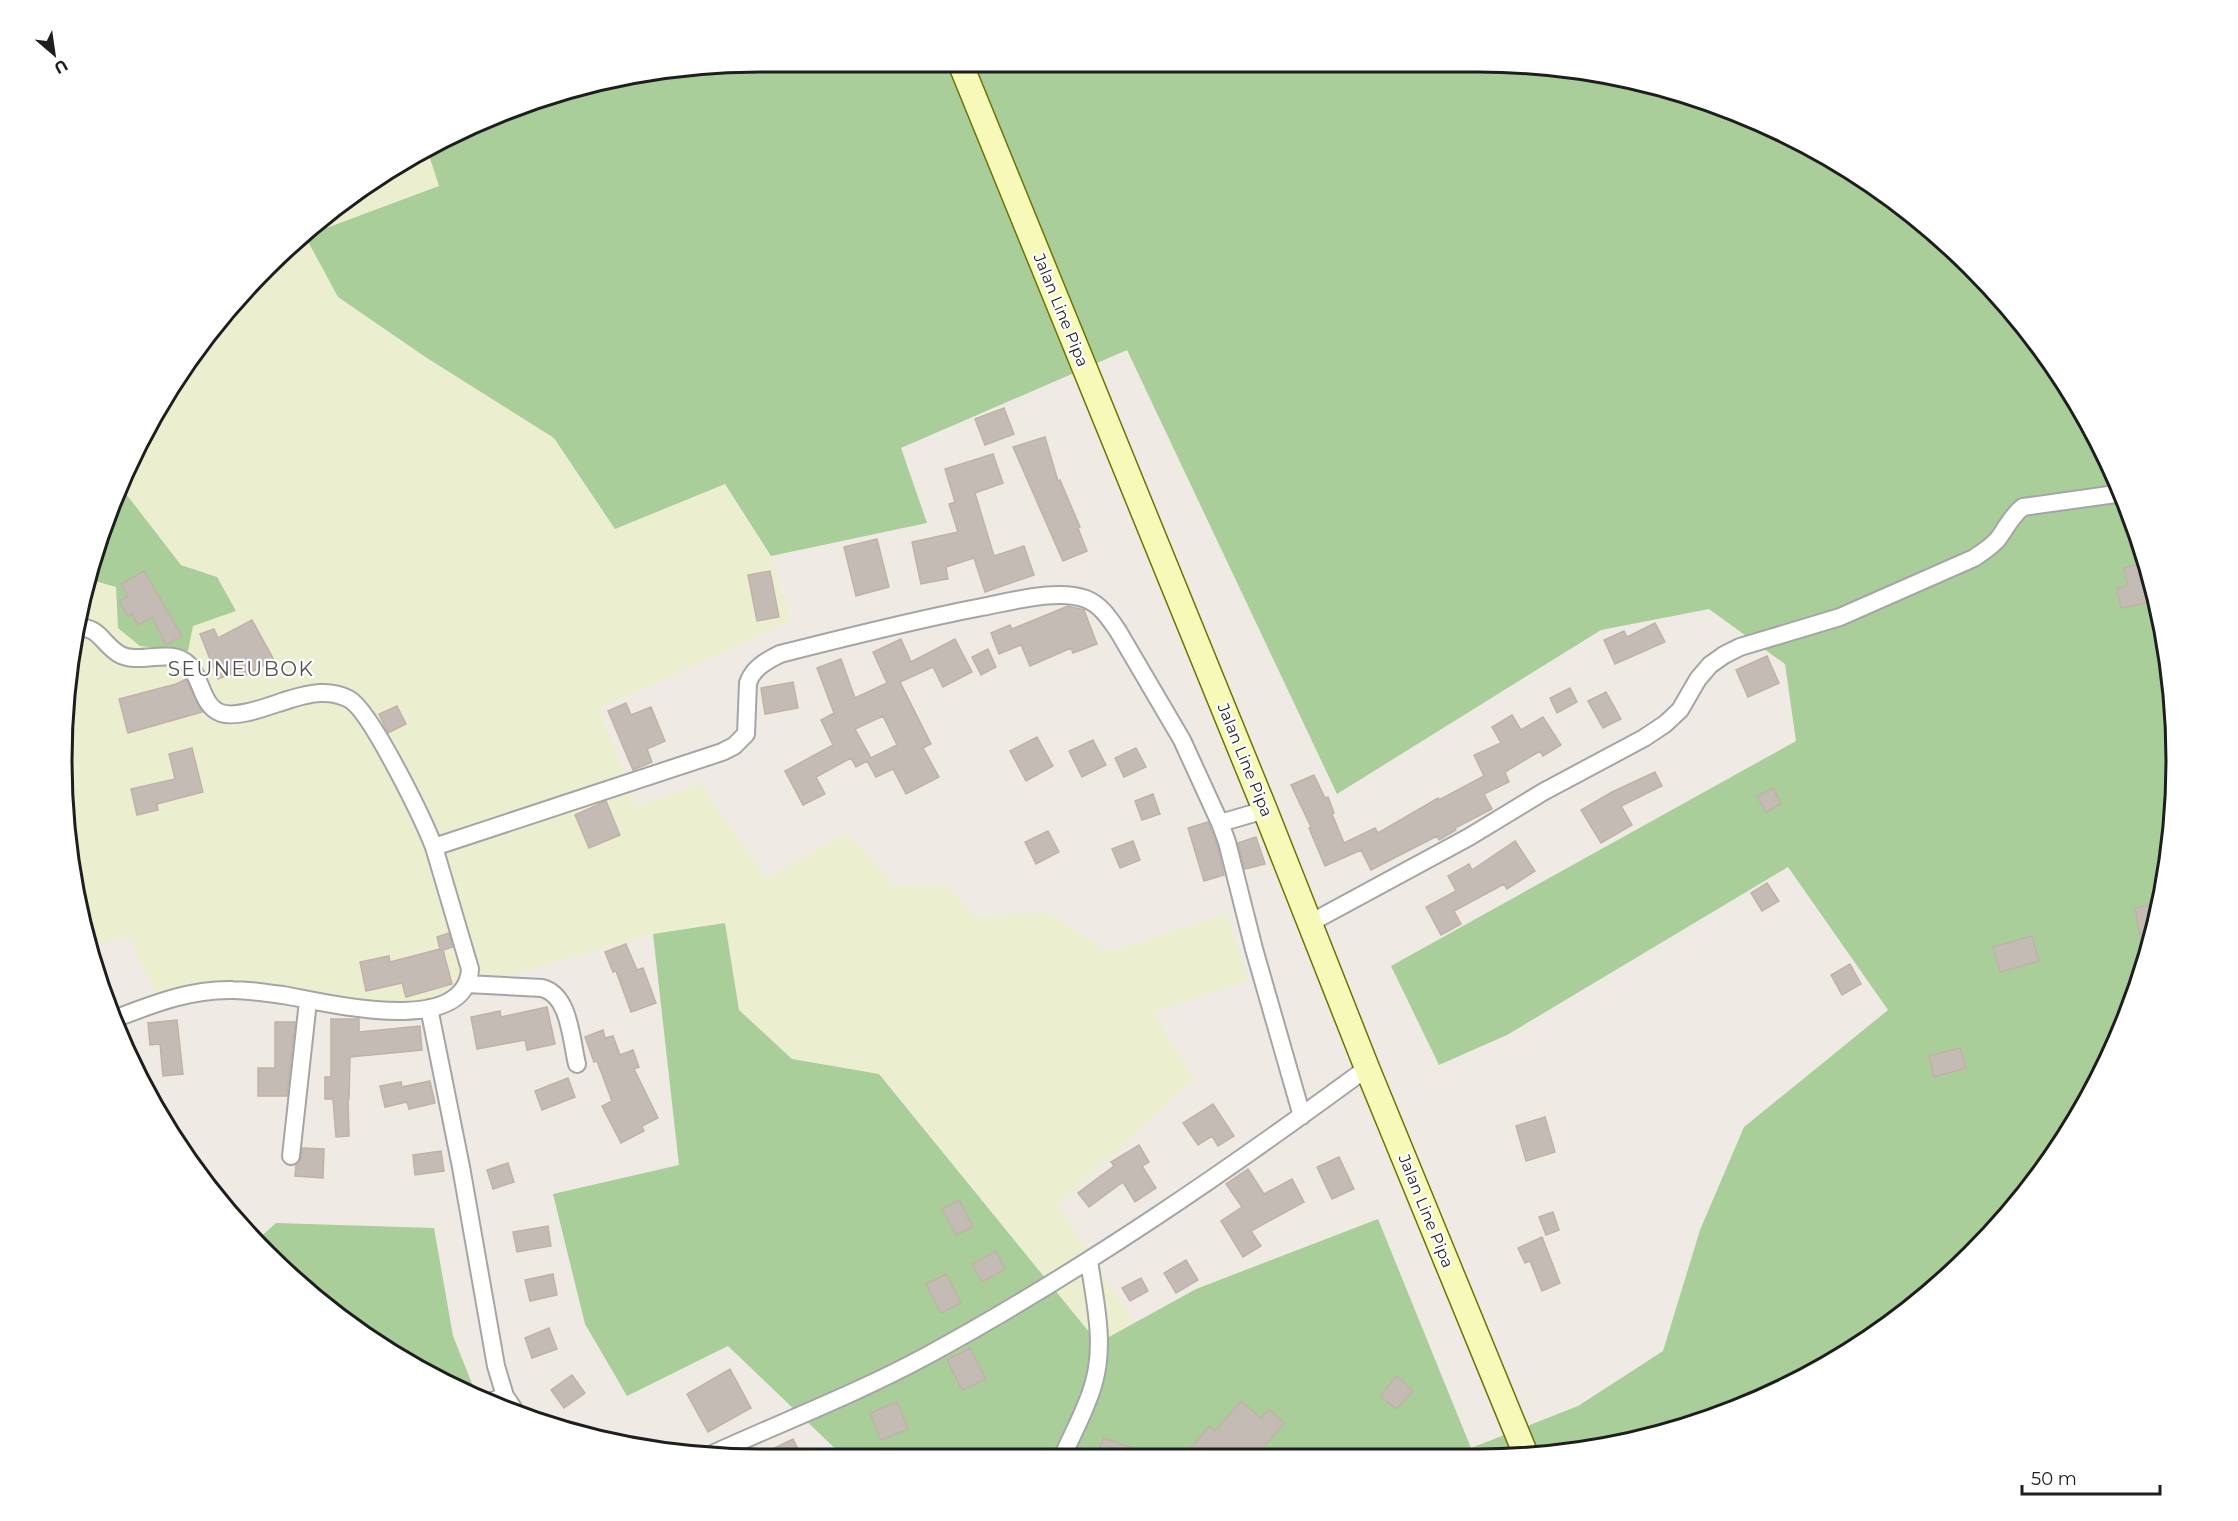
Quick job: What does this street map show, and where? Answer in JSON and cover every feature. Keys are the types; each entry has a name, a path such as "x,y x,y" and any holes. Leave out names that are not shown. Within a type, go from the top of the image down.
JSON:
{"main road":[{"name":"Jalan Line Pipa","path":"964,72 1523,1448"}],"street":[{"path":"1310,923 1470,837 1553,787 1644,738 1665,724 1680,710 1698,679 1710,665 1724,655 1740,647 1840,617 1974,558 1989,549 2013,514 2023,507 2112,494"},
{"path":"434,847 722,752 734,746 746,734 750,676 764,662 780,654 948,614 1032,597 1084,598 1108,616 1161,701 1205,788 1227,842 1276,1032 1302,1116"},
{"path":"85,627 96,632 118,654 128,657 179,659 189,665 210,705 222,714 237,714 311,693 332,693 350,699 361,709 375,731 425,826 434,847 470,969 466,984 459,995 451,1002 429,1008 384,1010 336,1006 258,992 217,990 176,996 122,1017"},
{"path":"1220,824 1265,810"},
{"path":"466,984 542,988 553,991 563,1006 576,1064"},
{"path":"291,1156 308,1000"},
{"path":"429,1008 503,1399"},
{"path":"725,1448 888,1376 1021,1303 1089,1261 1302,1116 1367,1068"},
{"path":"1066,1449 1095,1380 1098,1360 1098,1327 1089,1261"}],"green space":[{"path":"760,72 1523,73 1612,85 1656,95 1741,124 1822,164 1897,214 1931,243 1964,274 2024,341 2074,416 2095,456 2114,497 2143,582 2153,626 2165,715 2165,806 2160,850 2143,939 2129,982 2114,1024 2074,1105 2024,1180 1995,1214 1964,1247 1897,1307 1822,1357 1741,1397 1656,1426 1612,1436 1523,1448 1478,1449 836,1449 728,1346 627,1396 585,1324 553,1194 679,1165 653,934 725,923 739,1010 792,1059 879,1074 1098,1343 1196,1289 1378,1219 1471,1448 1578,1406 1663,1351 1700,1230 1744,1127 1888,1010 1788,867 1507,1035 1439,1065 1391,966 1796,741 1785,664 1709,609 1601,630 1337,794 1127,350 901,448 927,523 771,556 725,484 615,529 554,438 427,358 338,297 308,242 323,229 439,186 430,157 497,124 539,109 582,95 626,85 715,73"},
{"path":"430,157 439,186 323,229 378,188"},
{"path":"310,241 427,358 554,438 615,529 725,484 771,556 791,621 599,709 637,806 700,784 767,878 847,833 895,886 945,885 975,916 1048,913 1109,952 1227,913 1248,980 1154,1012 1194,1079 1058,1205 1134,1321 1098,1343 880,1074 792,1059 739,1010 725,923 653,934 424,1001 335,1002 245,983 157,996 128,936 97,945 95,939 85,895 73,806 73,715 85,626 95,581 116,587 118,628 193,626 218,577 181,565 126,494 164,416 214,341 274,274"},
{"path":"126,494 181,565 217,577 236,611 193,626 188,651 140,646 118,628 116,587 95,581"},
{"path":"276,1223 434,1228 453,1336 473,1386 416,1357 341,1307 263,1235"}],"building":[{"path":"1004,408 1014,434 985,445 975,419"},
{"path":"1045,437 1058,481 1060,480 1080,527 1078,528 1087,551 1063,561 1013,447"},
{"path":"993,454 1003,483 975,493 994,556 1024,546 1034,575 985,592 974,558 946,567 948,579 921,584 912,542 958,532 949,504 955,502 945,469"},
{"path":"877,539 889,587 856,596 844,547"},
{"path":"2137,564 2147,603 2121,608 2117,588 2128,586 2124,568"},
{"path":"144,571 182,636 166,645 152,617 138,625 132,614 128,616 119,601 128,596 121,584"},
{"path":"770,571 779,617 757,621 748,575"},
{"path":"1068,606 1084,610 1097,644 1073,653 1071,648 1030,666 1021,645 999,654 991,633 1010,625 1012,629"},
{"path":"252,620 274,660 242,677 239,671 218,679 200,634 214,629 218,638"},
{"path":"1655,623 1665,642 1615,664 1604,640 1624,631 1627,637"},
{"path":"901,639 911,662 955,639 972,672 943,687 933,667 900,682 931,744 923,748 939,777 906,794 893,769 876,777 867,761 856,767 851,758 816,777 825,794 803,805 785,771 833,745 821,720 834,713 817,668 841,659 855,698 887,683 873,652","holes":["883,716 897,745 871,758 855,729"]},
{"path":"988,649 996,667 981,675 972,657"},
{"path":"1767,656 1779,683 1748,697 1736,670"},
{"path":"186,679 202,712 128,733 119,699 176,684"},
{"path":"793,682 798,708 765,714 761,688"},
{"path":"1570,688 1577,702 1557,713 1550,698"},
{"path":"1606,692 1621,719 1603,728 1588,701"},
{"path":"626,703 631,715 651,707 665,741 647,749 652,762 633,770 608,711"},
{"path":"397,706 406,724 388,733 379,714"},
{"path":"1512,715 1521,730 1543,717 1561,745 1543,756 1540,751 1505,772 1509,782 1484,794 1492,809 1455,828 1456,830 1439,840 1437,836 1371,870 1361,850 1325,866 1309,828 1311,827 1291,785 1314,775 1325,798 1328,797 1334,813 1332,814 1344,843 1375,828 1378,833 1438,798 1439,800 1484,776 1474,755 1501,743 1492,727"},
{"path":"1037,737 1053,766 1026,781 1010,751"},
{"path":"1093,740 1106,765 1082,777 1069,751"},
{"path":"192,748 203,792 157,804 158,810 137,815 131,789 175,779 169,754"},
{"path":"1136,748 1146,767 1124,777 1115,758"},
{"path":"1655,772 1662,786 1621,806 1632,825 1601,843 1581,810 1612,792"},
{"path":"1773,788 1781,804 1766,812 1757,796"},
{"path":"1153,794 1160,814 1142,820 1135,801"},
{"path":"606,801 620,835 589,848 575,815"},
{"path":"1208,822 1217,845 1224,875 1204,881 1188,828"},
{"path":"1048,831 1059,852 1036,864 1025,842"},
{"path":"1256,837 1265,864 1245,869 1238,843"},
{"path":"1133,841 1140,860 1120,868 1112,849"},
{"path":"1515,841 1535,871 1507,889 1504,884 1454,911 1461,924 1441,935 1426,907 1456,891 1448,876 1469,864 1472,870"},
{"path":"1767,883 1779,901 1762,911 1751,893"},
{"path":"2151,905 2144,935 2140,936 2135,908"},
{"path":"449,933 453,947 443,950 452,984 406,997 402,983 366,991 360,962 389,956 390,962 440,949 437,937"},
{"path":"2032,936 2039,961 2000,972 1993,947"},
{"path":"626,944 637,970 643,968 656,1003 631,1012 616,971 613,972 605,952"},
{"path":"1850,964 1861,984 1842,995 1831,975"},
{"path":"547,1007 555,1044 527,1050 525,1040 477,1049 471,1017 500,1011 501,1017"},
{"path":"331,1019 359,1019 359,1032 420,1026 422,1050 350,1057 349,1136 336,1137 333,1099 325,1099 325,1077 331,1077"},
{"path":"177,1020 183,1074 163,1076 160,1044 150,1045 148,1023"},
{"path":"275,1022 295,1022 287,1096 258,1096 258,1068 275,1068"},
{"path":"603,1030 605,1038 613,1036 620,1055 633,1050 639,1067 634,1069 658,1118 642,1126 644,1131 621,1143 602,1106 612,1101 585,1037"},
{"path":"1960,1048 1966,1068 1934,1077 1929,1056"},
{"path":"568,1078 575,1097 542,1110 535,1091"},
{"path":"430,1081 435,1103 409,1109 407,1102 385,1107 380,1086 401,1082 402,1087"},
{"path":"1213,1104 1234,1136 1218,1146 1212,1136 1198,1145 1183,1123"},
{"path":"1545,1117 1555,1152 1526,1161 1516,1126"},
{"path":"1139,1145 1149,1162 1142,1166 1156,1188 1135,1202 1123,1182 1089,1207 1078,1193 1114,1166 1111,1162"},
{"path":"302,1148 324,1149 323,1178 295,1176"},
{"path":"441,1151 444,1171 415,1175 413,1155"},
{"path":"1339,1157 1354,1189 1332,1199 1317,1167"},
{"path":"508,1163 514,1182 493,1189 487,1170"},
{"path":"1248,1169 1264,1194 1292,1179 1304,1202 1251,1231 1261,1246 1243,1257 1221,1221 1242,1207 1226,1184"},
{"path":"959,1200 973,1227 956,1235 942,1209"},
{"path":"1553,1212 1559,1230 1546,1235 1539,1217"},
{"path":"548,1226 551,1246 517,1252 513,1232"},
{"path":"1542,1237 1560,1283 1542,1291 1530,1261 1525,1263 1518,1248"},
{"path":"996,1251 1005,1269 982,1282 972,1264"},
{"path":"1186,1260 1198,1280 1176,1293 1164,1273"},
{"path":"553,1274 557,1295 530,1301 525,1280"},
{"path":"946,1274 961,1303 941,1313 926,1284"},
{"path":"1141,1278 1148,1291 1130,1301 1122,1288"},
{"path":"549,1328 557,1349 532,1358 525,1338"},
{"path":"970,1348 986,1379 962,1390 947,1360"},
{"path":"730,1369 751,1408 708,1432 687,1394"},
{"path":"572,1375 585,1393 564,1408 551,1390"},
{"path":"1397,1376 1413,1391 1396,1409 1380,1396"},
{"path":"1241,1401 1261,1418 1269,1409 1284,1423 1262,1449 1190,1449 1209,1426 1215,1431"},
{"path":"897,1402 908,1429 881,1440 870,1413"},
{"path":"1103,1438 1136,1449 1100,1449"},
{"path":"793,1439 798,1449 772,1449"}],"district":[{"name":"SEUNEUBOK","path":"241,669"}]}
